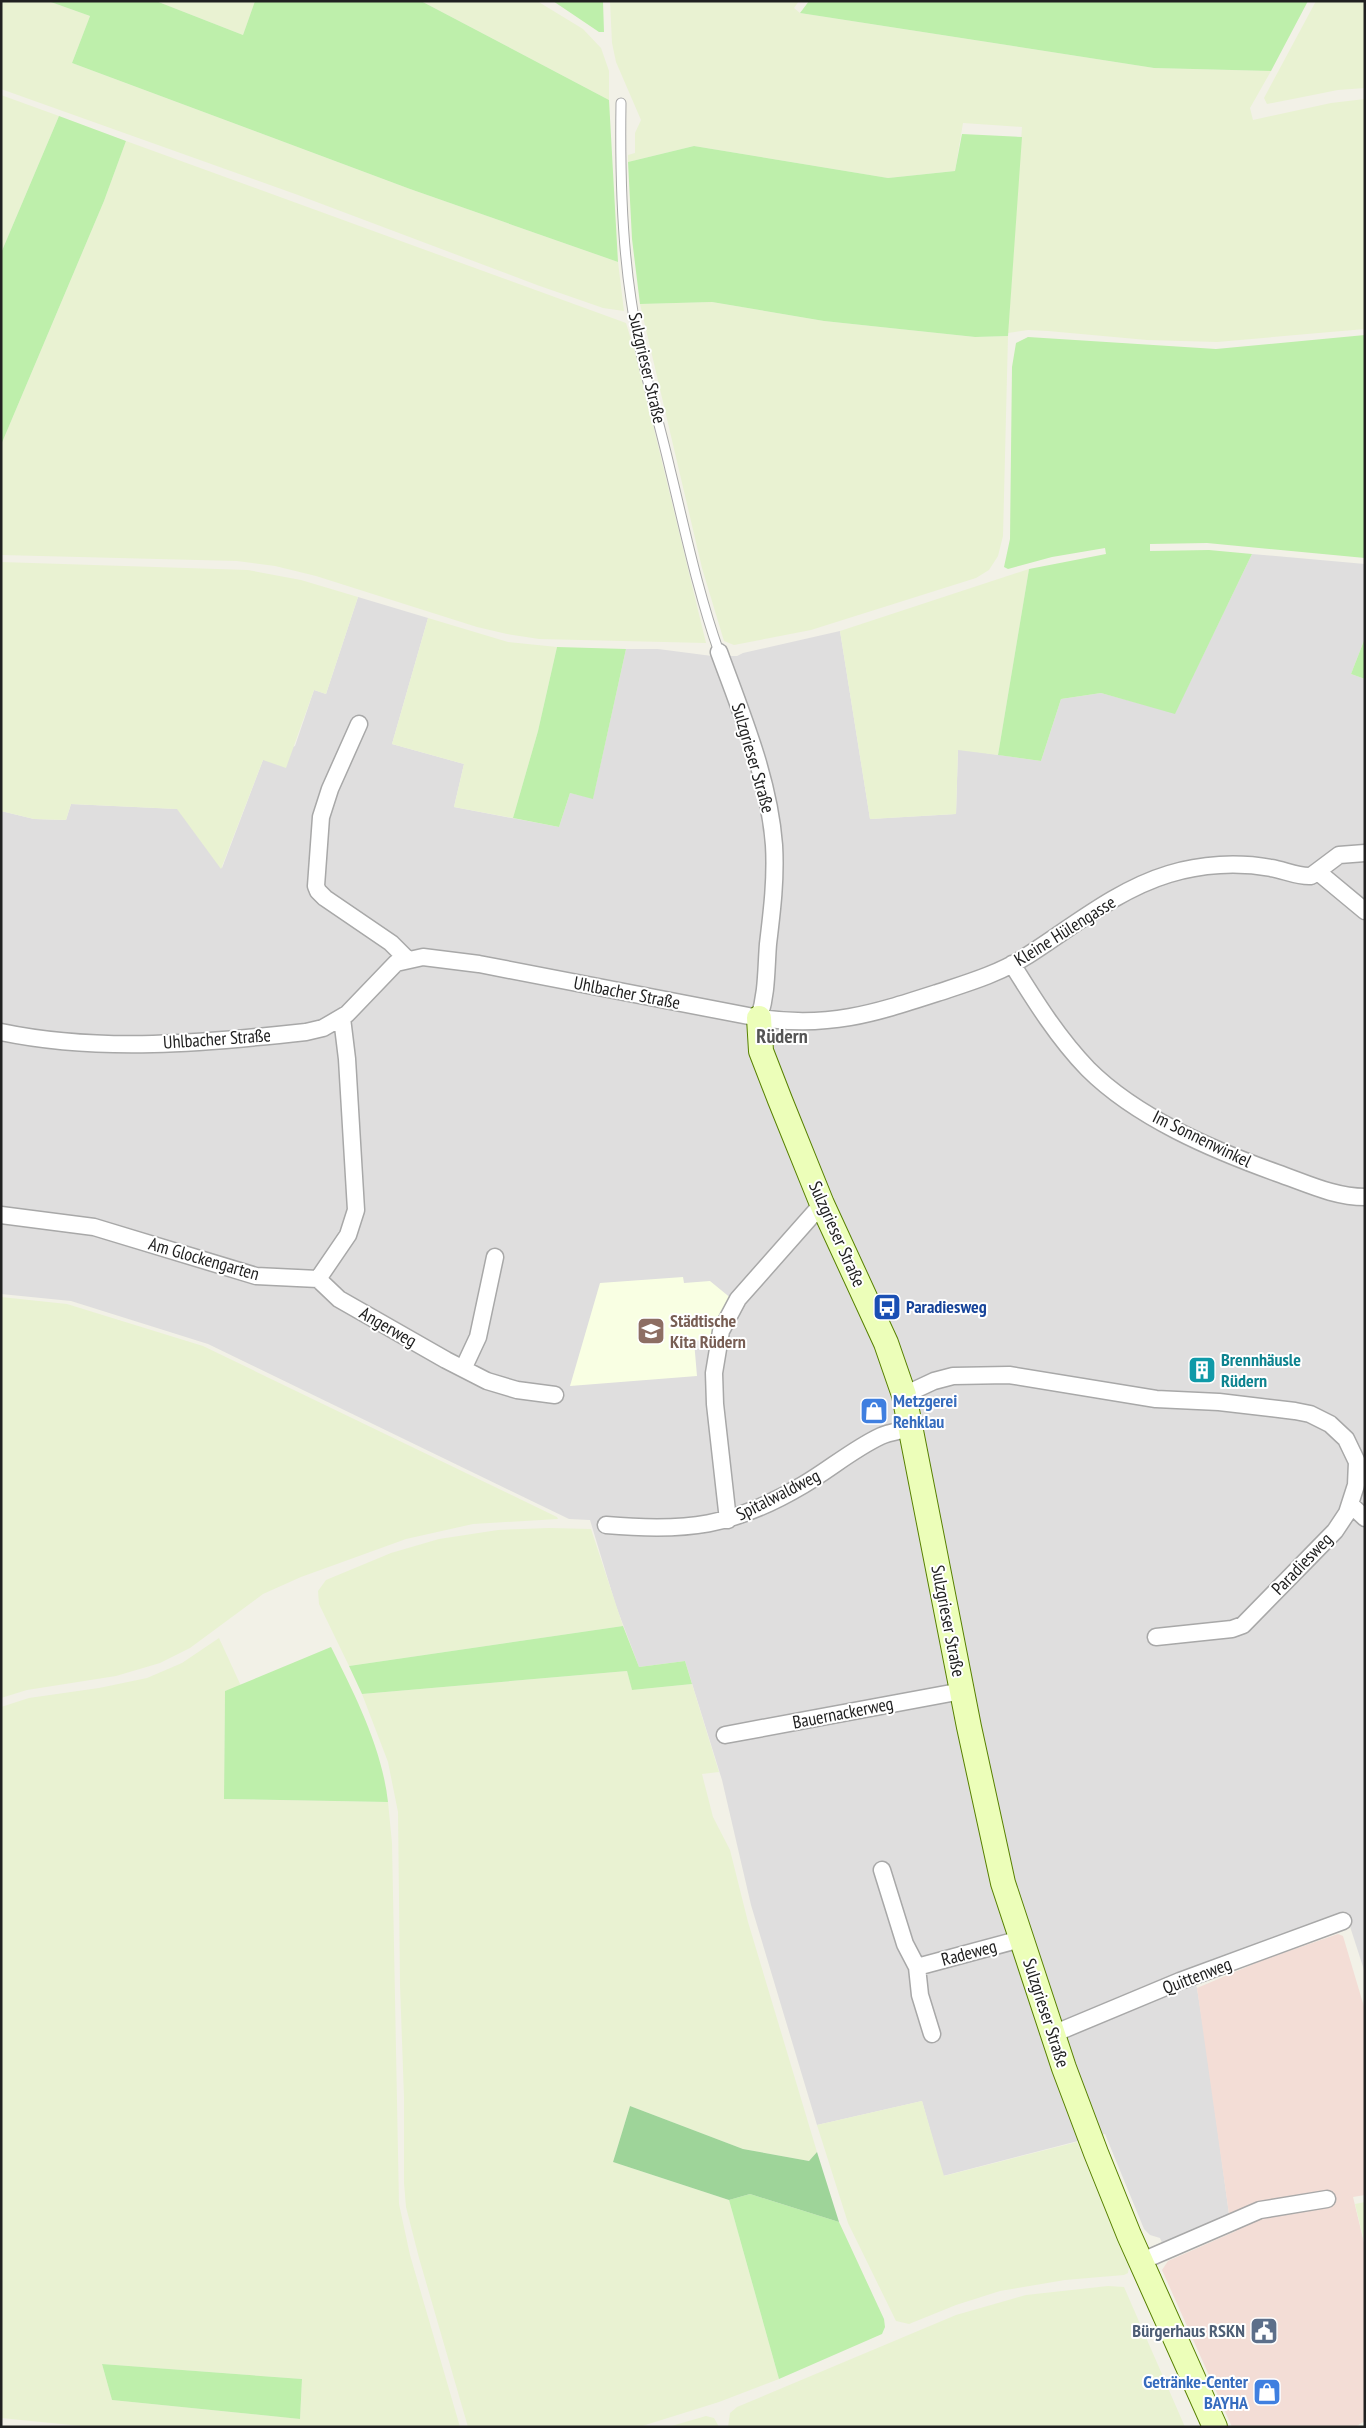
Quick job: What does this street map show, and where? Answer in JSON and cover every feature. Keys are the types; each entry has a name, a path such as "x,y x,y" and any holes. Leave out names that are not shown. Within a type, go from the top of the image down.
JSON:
{"street":[{"name":"Sulzgrieser Straße","path":"720,652 759,769 772,826 775,865 774,900 766,989 759,1018 761,1051 822,1204 872,1311 904,1396 993,1847 1053,2034 1096,2153 1215,2427"},
{"path":"359,724 330,789 321,817 316,886 325,898 391,943 406,959"},
{"path":"1365,853 1339,855 1318,872 1365,911"},
{"name":"Kleine Hülengasse","path":"759,1018 816,1023 861,1017 973,981 1012,964 1129,891 1171,873 1238,864 1272,868 1307,876 1318,872"},
{"name":"Uhlbacher Straße","path":"1,1032 76,1044 135,1045 306,1032 323,1028 342,1018 355,1007 392,967 406,959 434,957 759,1018"},
{"name":"Im Sonnenwinkel","path":"1012,964 1040,1008 1084,1065 1108,1086 1158,1121 1256,1165 1331,1192 1365,1197"},
{"path":"318,1278 348,1235 356,1210 348,1076 342,1018"},
{"path":"728,1520 715,1404 714,1373 721,1331 738,1299 822,1204"},
{"name":"Am Glockengarten","path":"1,1215 94,1227 256,1276 318,1278"},
{"path":"464,1367 476,1344 495,1257"},
{"name":"Angerweg","path":"318,1278 339,1299 446,1360 501,1386 555,1395"},
{"name":"Paradiesweg","path":"904,1396 934,1381 953,1376 998,1374 1156,1398 1233,1403 1310,1414 1336,1428 1352,1450 1357,1471 1350,1504 1335,1531 1248,1621 1232,1629 1156,1638"},
{"name":"Spitalwaldweg","path":"606,1525 639,1528 681,1528 728,1520 802,1485 879,1437 910,1428"},
{"path":"1350,1504 1365,1518"},
{"name":"Bauernackerweg","path":"725,1736 962,1691"},
{"name":"Radeweg","path":"882,1870 907,1951 917,1967 920,1995 932,2034"},
{"name":"Quittenweg","path":"1053,2034 1180,1981 1342,1921"},
{"name":"Radeweg","path":"917,1967 1022,1939"},
{"path":"1142,2262 1260,2210 1327,2198"}],"lane":[{"name":"Sulzgrieser Straße","path":"621,103 621,178 631,302 694,565 720,652"}],"shaded area":[{"path":"1,1 48,1 90,16 72,63 410,189 618,262 624,311 603,308 537,285 298,195 1,89"},
{"path":"156,1 255,1 243,35"},
{"path":"421,1 537,1 583,29 601,48 609,71 609,100"},
{"path":"610,1 799,1 794,8 800,13 1154,68 1271,71 1250,108 1253,120 1331,103 1365,99 1365,329 1217,342 1147,340 1028,330 1008,333 1022,127 963,123 955,171 888,178 694,146 628,162 628,155 635,153 635,133 641,120 616,62 612,43"},
{"path":"1316,1 1365,1 1365,88 1338,90 1267,104 1264,98"},
{"path":"1,95 59,116 1,253"},
{"path":"126,141 626,323 637,359 706,643 539,639 507,634 477,627 316,576 275,566 237,561 1,555 1,445 104,201"},
{"path":"712,302 824,321 975,337 1008,336 1003,536 998,556 989,570 976,578 811,630 734,645 724,641 702,568 640,304"},
{"path":"1252,554 1365,564 1365,638 1351,674 1365,679 1365,1973 1345,1911 1190,1970 1197,1988 1206,2044 1229,2214 1162,2243 1160,2238 1150,2235 1144,2229 1105,2134 943,2176 922,2101 817,2125 751,1905 722,1780 685,1661 639,1667 616,1606 590,1520 569,1519 208,1344 71,1301 1,1294 1,811 34,819 66,820 71,804 178,809 222,868 263,760 295,746 314,690 326,694 358,597 428,618 392,744 464,764 454,807 559,827 570,793 593,798 626,649 658,649 712,656 737,656 743,653 840,631 870,819 956,814 958,749 1041,761 1061,699 1101,693 1175,713"},
{"path":"1,562 248,570 301,580 358,597 326,694 314,690 286,768 263,760 221,869 177,809 71,804 66,820 34,819 1,811"},
{"path":"1029,569 998,755 958,750 956,814 870,819 840,631"},
{"path":"428,618 508,642 557,647 538,731 513,818 454,807 464,764 392,744"},
{"name":"Städtische Kita Rüdern","path":"683,1277 684,1283 710,1281 732,1299 714,1339 694,1341 697,1376 570,1386 600,1283"},
{"path":"1,1297 67,1304 203,1346 558,1519 473,1524 406,1539 301,1577 263,1594 190,1648 160,1663 116,1676 27,1690 1,1698"},
{"path":"591,1529 623,1626 349,1666 319,1604 318,1591 326,1580 391,1553 439,1539 498,1530"},
{"path":"219,1638 241,1686 225,1691 224,1799 388,1802 392,1843 399,2204 410,2255 460,2427 91,2427 1,2418 1,1707 29,1698 99,1688 147,1678 182,1663","holes":["102,2364 302,2379 300,2419 112,2400"]},
{"path":"627,1671 632,1690 692,1684 719,1772 702,1774 713,1817 730,1850 748,1922 817,2152 809,2161 743,2149 630,2106 613,2162 729,2200 779,2379 719,2402 639,2427 468,2427 406,2207 404,2183 398,1812 388,1762 362,1694"},
{"path":"1338,1934 1343,1936 1365,2010 1365,2195 1353,2197 1365,2247 1365,2421 1355,2427 1232,2427 1162,2270 1168,2261 1236,2231 1229,2214 1197,1988 1263,1960"},
{"path":"922,2101 944,2176 1077,2142 1129,2267 1128,2273 1124,2275 1065,2280 1000,2291 956,2305 909,2324 896,2321 848,2223 817,2125"},
{"path":"1365,2202 1365,2245 1355,2204"},
{"path":"1108,2286 1124,2287 1185,2427 728,2427 730,2413 737,2407 956,2315 1026,2295"},
{"path":"706,2416 714,2418 719,2427 668,2427"}],"green space":[{"path":"48,1 156,1 243,35 255,1 421,1 609,100 618,262 410,189 72,63 90,16"},
{"path":"553,1 603,1 604,32 599,32"},
{"path":"809,1 1308,1 1271,71 1154,68 800,13"},
{"path":"59,116 126,141 104,201 1,445 1,253"},
{"path":"962,134 1022,137 1008,336 975,337 824,321 712,302 640,304 632,239 628,162 694,146 888,178 955,171"},
{"path":"1365,335 1365,558 1207,543 1150,544 1150,551 1209,550 1252,554 1175,714 1101,693 1061,699 1041,761 998,755 1029,569 1106,554 1105,548 1052,557 1008,569 1004,567 1010,539 1012,367 1016,343 1028,337 1216,349"},
{"path":"1365,638 1365,679 1351,674"},
{"path":"557,647 626,649 593,799 570,793 559,827 513,818 538,731"},
{"path":"623,1626 639,1667 685,1661 692,1684 632,1690 627,1671 362,1694 349,1666"},
{"path":"331,1647 358,1703 374,1742 385,1782 388,1802 224,1799 225,1691"},
{"path":"630,2106 743,2149 809,2161 817,2152 839,2222 750,2194 729,2200 613,2162"},
{"path":"750,2194 839,2222 884,2319 885,2327 882,2334 779,2379 729,2200"},
{"path":"102,2364 302,2379 300,2419 112,2400"}],"place":[{"name":"Paradiesweg","path":"887,1307"},
{"name":"Städtische Kita Rüdern","path":"651,1331"},
{"name":"Brennhäusle Rüdern","path":"1202,1370"},
{"name":"Metzgerei Rehklau","path":"874,1411"},
{"name":"Bürgerhaus RSKN","path":"1264,2331"},
{"name":"Getränke-Center BAYHA","path":"1267,2392"}],"district":[{"name":"Rüdern","path":"782,1036"}]}
